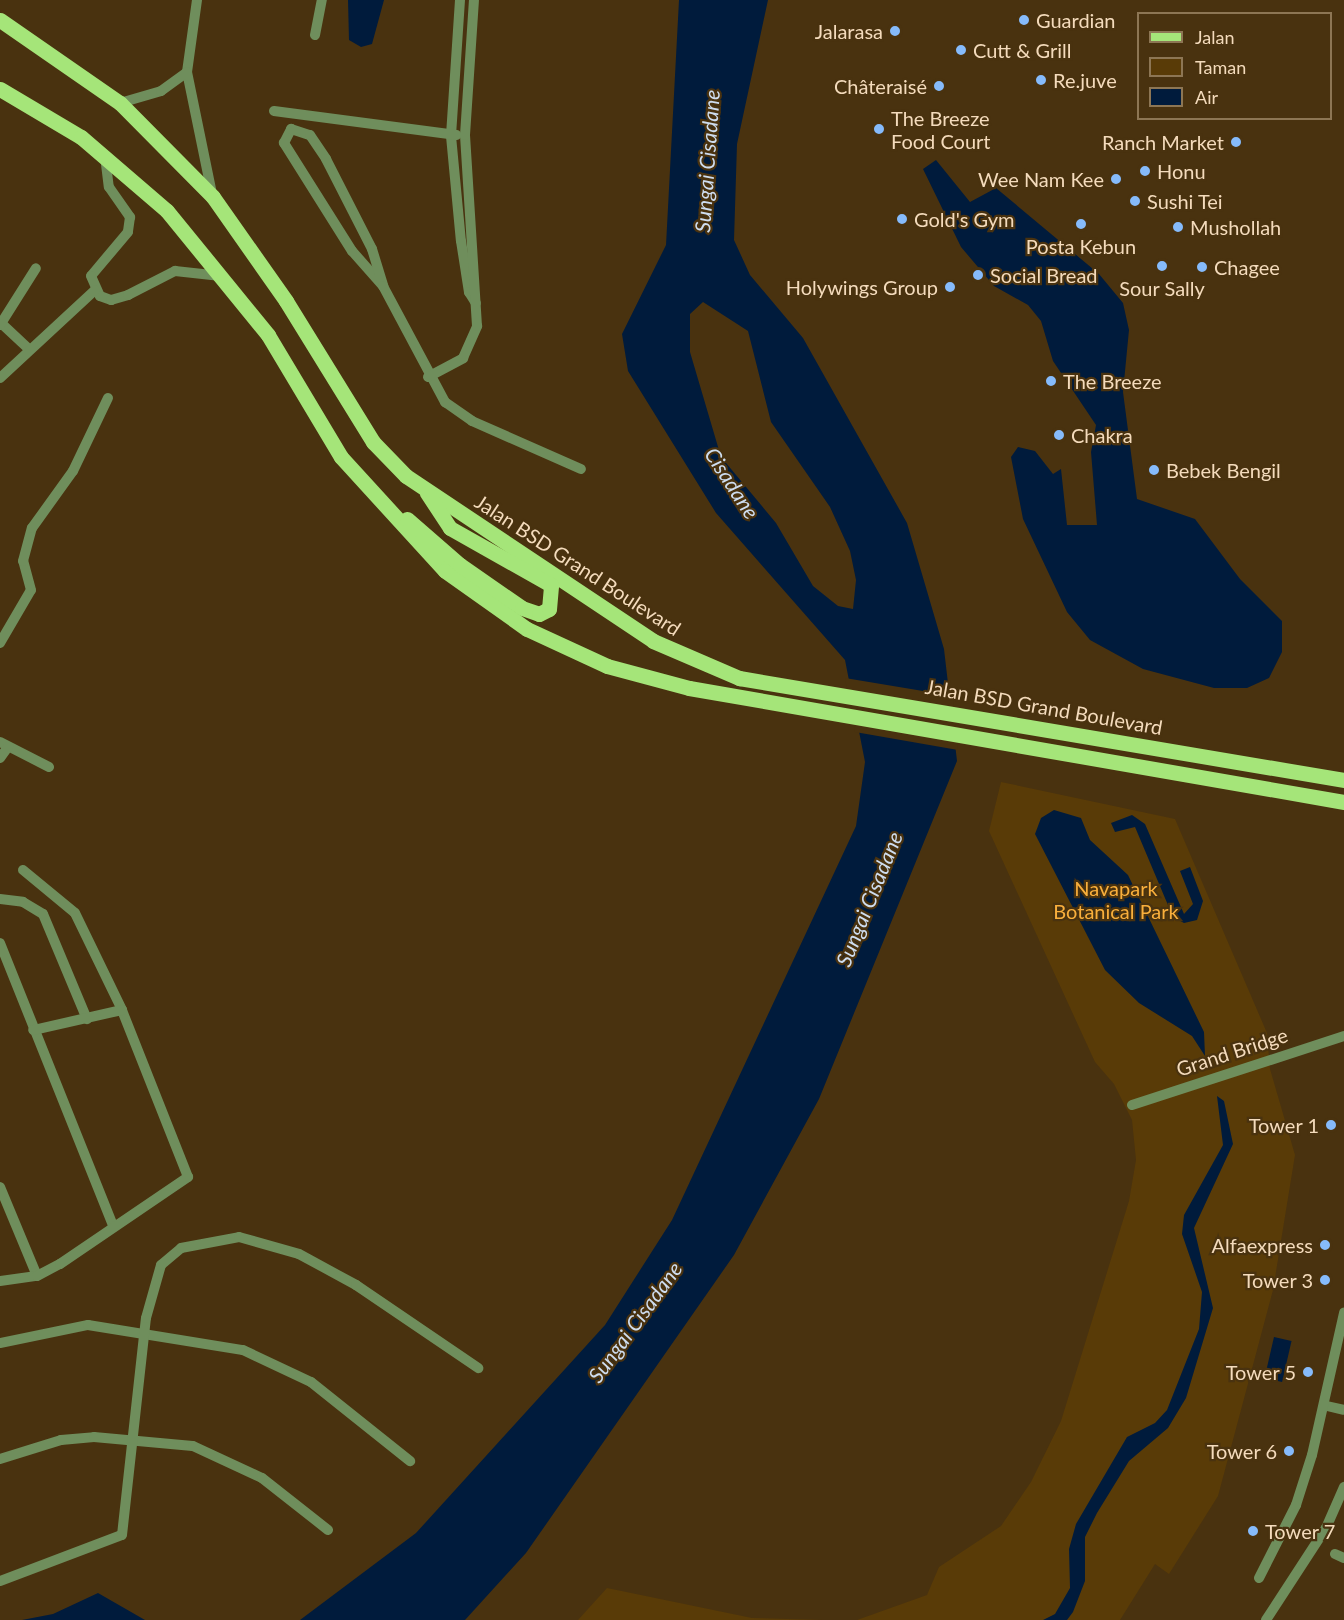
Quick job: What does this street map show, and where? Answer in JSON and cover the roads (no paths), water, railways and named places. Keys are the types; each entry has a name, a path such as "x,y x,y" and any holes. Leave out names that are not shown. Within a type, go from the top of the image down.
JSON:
{"main road":[{"name":"Jalan BSD Grand Boulevard","path":"0,20 120,103 213,197 280,292 373,442 427,493 653,642 724,674 788,687 1344,780"},
{"path":"0,31 56,57"},
{"path":"0,81 22,98"},
{"name":"Jalan BSD Grand Boulevard","path":"0,89 22,98 105,156 167,211 224,277 280,354 334,448 445,571 536,633 638,676 783,704 1197,774 1344,802"},
{"path":"367,482 482,582 531,613 549,609 551,585 450,528 427,493"}],"street":[{"path":"197,0 187,72 213,197"},
{"path":"315,35 322,0"},
{"path":"460,0 451,135 457,211 468,287 477,303"},
{"path":"428,377 468,352 477,331 465,135 474,0"},
{"path":"120,103 161,91 187,72"},
{"path":"274,111 465,135"},
{"path":"383,286 352,251 284,143 291,129 309,135 326,159 372,249 383,286 428,377 461,416 581,469"},
{"path":"105,156 109,187 130,217 128,232 95,264 91,276 95,290 111,300 175,272 224,277"},
{"path":"457,211 470,208"},
{"path":"28,348 1,325 36,268"},
{"path":"0,378 28,348 95,290"},
{"path":"0,643 31,590 22,561 32,528 73,471 108,398"},
{"path":"0,758 4,744 49,767"},
{"path":"0,1281 37,1276 84,1250 113,1226 188,1177 122,1010 75,913 23,870"},
{"path":"0,899 22,902 43,914 87,1019"},
{"path":"0,943 113,1226"},
{"path":"33,1030 122,1010"},
{"name":"Grand Bridge","path":"1132,1105 1344,1036"},
{"path":"0,1187 37,1276"},
{"path":"0,1581 122,1535 145,1331 168,1255 212,1239 239,1237 324,1267 478,1368"},
{"path":"1259,1578 1296,1505 1327,1406 1344,1313"},
{"path":"0,1343 88,1325 145,1331 243,1350 290,1369 338,1401 410,1461"},
{"path":"1327,1406 1344,1410"},
{"path":"0,1458 61,1440 132,1437 193,1446 224,1458 262,1478 328,1530"},
{"path":"1266,1620 1326,1528 1344,1487"}],"water":[{"path":"348,0 384,0 372,44 361,47 349,40"},
{"path":"679,0 768,0 737,144 734,240 750,275 803,338 907,523 944,649 957,761 819,1099 734,1255 526,1553 465,1620 300,1620 416,1533 605,1325 672,1220 856,826 865,762 845,660 716,513 628,371 622,334 666,245","holes":["703,302 748,331 771,422 830,507 850,551 856,580 853,609 838,606 813,586 776,523 721,457 690,352 690,314"]},
{"path":"936,160 970,202 996,188 1099,274 1123,303 1129,330 1123,392 1137,499 1195,519 1240,579 1282,621 1282,652 1269,678 1247,688 1214,688 1143,669 1090,640 1067,612 1023,519 1011,457 1018,447 1035,451 1053,474 1061,469 1067,525 1097,525 1091,452 1096,425 1053,361 1041,321 1028,305 994,286 961,247 923,169"},
{"path":"1054,810 1081,818 1090,840 1128,875 1204,1032 1205,1056 1192,1036 1139,1003 1105,970 1035,834 1041,818"},
{"path":"1132,815 1145,824 1184,914 1193,904 1180,871 1190,867 1203,901 1197,920 1184,923 1173,917 1135,827 1115,832 1111,823"},
{"path":"1217,1096 1224,1101 1233,1144 1194,1228 1213,1308 1186,1398 1168,1428 1129,1461 1097,1513 1085,1537 1085,1581 1073,1612 1067,1620 1043,1620 1055,1614 1070,1588 1069,1549 1076,1524 1127,1437 1155,1423 1167,1410 1199,1329 1202,1292 1182,1234 1184,1215 1223,1145"},
{"path":"1274,1337 1292,1341 1282,1382 1265,1378"},
{"path":"98,1593 145,1620 22,1620 53,1614"}],"place":[{"name":"Guardian","path":"1024,20"},
{"name":"Jalarasa","path":"895,31"},
{"name":"Cutt & Grill","path":"961,50"},
{"name":"Re.juve","path":"1041,80"},
{"name":"Châteraisé","path":"939,86"},
{"name":"The Breeze Food Court","path":"879,129"},
{"name":"Ranch Market","path":"1236,142"},
{"name":"Honu","path":"1145,171"},
{"name":"Wee Nam Kee","path":"1116,179"},
{"name":"Sushi Tei","path":"1135,201"},
{"name":"Gold's Gym","path":"902,219"},
{"name":"Posta Kebun","path":"1081,224"},
{"name":"Mushollah","path":"1178,227"},
{"name":"Sour Sally","path":"1162,266"},
{"name":"Chagee","path":"1202,267"},
{"name":"Social Bread","path":"978,275"},
{"name":"Holywings Group","path":"950,287"},
{"name":"The Breeze","path":"1051,381"},
{"name":"Chakra","path":"1059,435"},
{"name":"Bebek Bengil","path":"1154,470"},
{"name":"Tower 1","path":"1331,1125"},
{"name":"Alfaexpress","path":"1325,1245"},
{"name":"Tower 3","path":"1325,1280"},
{"name":"Tower 5","path":"1308,1372"},
{"name":"Tower 6","path":"1289,1451"},
{"name":"Tower 7","path":"1253,1531"}],"water label":[{"name":"Sungai Cisadane","path":"707,161"},
{"name":"Cisadane","path":"732,483"},
{"name":"Sungai Cisadane","path":"869,899"},
{"name":"Sungai Cisadane","path":"635,1322"}],"park label":[{"name":"Navapark Botanical Park","path":"1116,900"}]}
